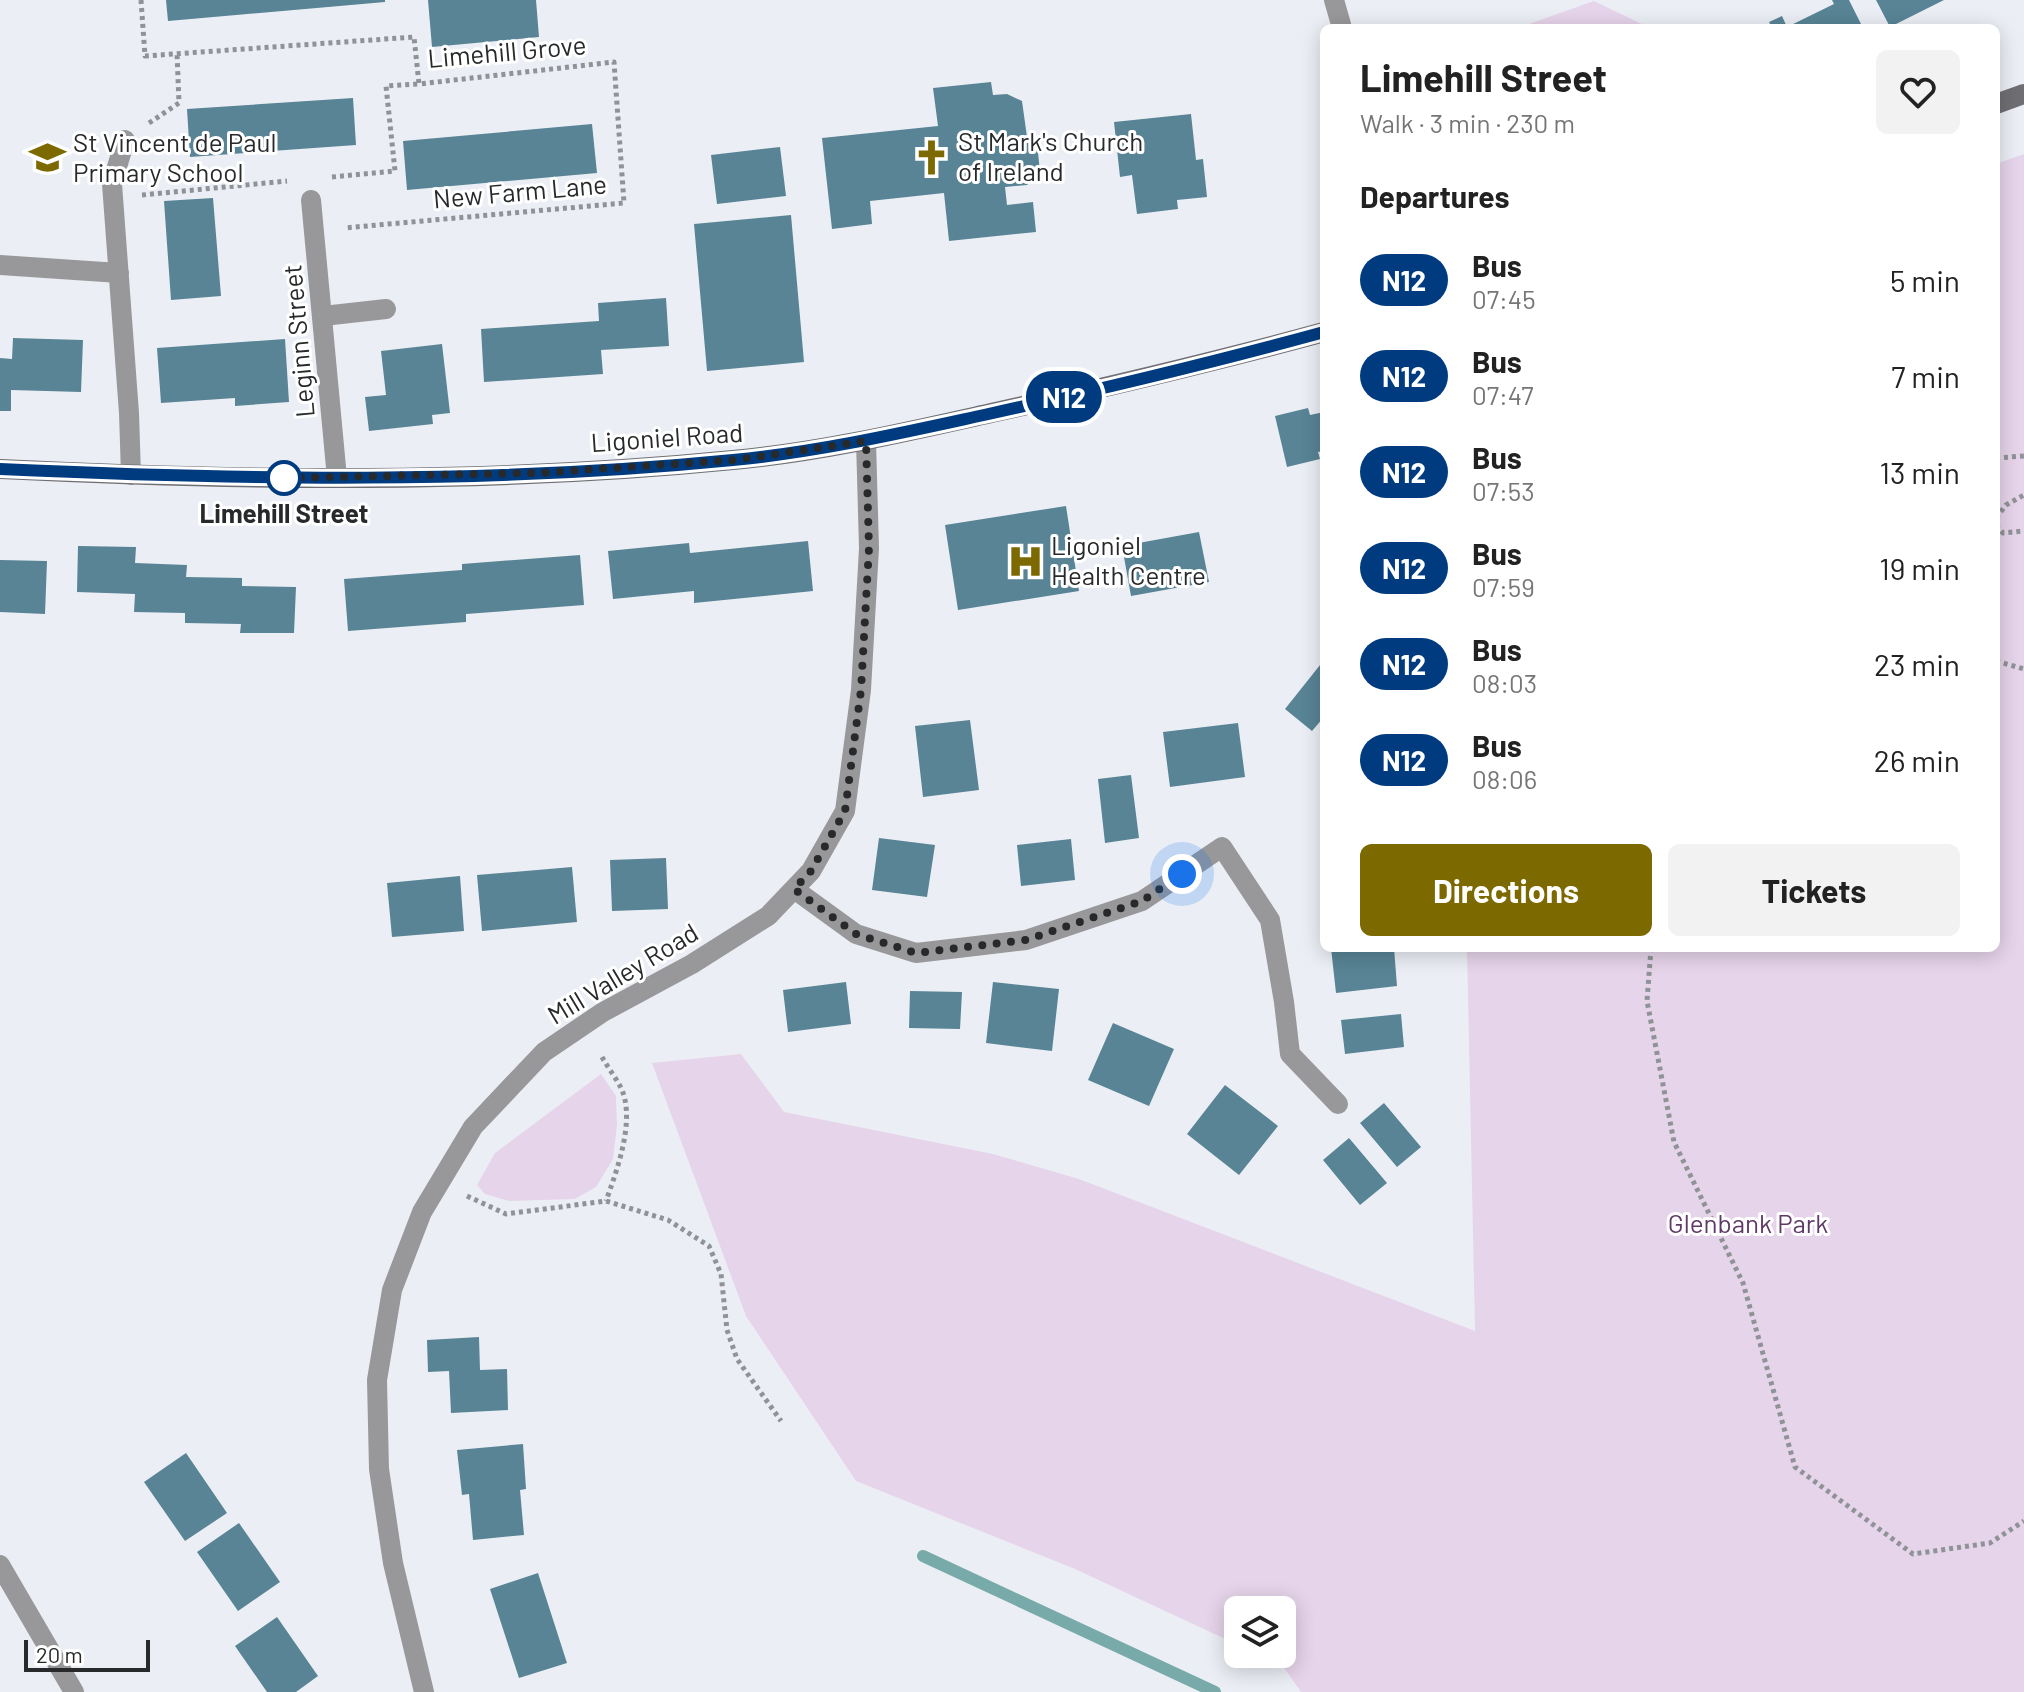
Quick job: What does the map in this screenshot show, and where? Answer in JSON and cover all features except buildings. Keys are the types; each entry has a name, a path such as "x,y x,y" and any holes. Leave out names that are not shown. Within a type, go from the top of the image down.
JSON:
{"street":[{"path":"1334,0 1341,24"},
{"path":"2000,103 2024,94"},
{"path":"125,140 112,184 131,475"},
{"name":"Leginn Street","path":"310,190 337,478"},
{"path":"0,265 119,273"},
{"path":"323,316 386,309"},
{"name":"Ligoniel Road","path":"0,469 131,475 337,478 536,473 735,460 866,441 1170,373 1320,333"},
{"name":"Mill Valley Road","path":"424,1692 391,1547 379,1469 377,1380 392,1290 422,1212 473,1127 544,1052 603,1012 692,964 768,916 811,871 845,811 861,690 869,548 866,441"},
{"path":"794,889 856,934 916,953 1026,940 1142,901 1222,847 1270,920 1290,1054 1338,1104"},
{"path":"0,1565 74,1692"}],"path":[{"name":"Limehill Grove","path":"141,0 145,56 414,37 419,84 614,62 615,97"},
{"path":"125,140 179,103 177,53"},
{"path":"113,197 310,190 395,171 386,86 419,84"},
{"name":"New Farm Lane","path":"315,231 624,203 615,97"},
{"path":"2000,458 2024,456"},
{"path":"2000,513 2006,505 2024,495"},
{"path":"2000,530 2003,533 2024,531"},
{"path":"2000,662 2024,669"},
{"path":"1651,952 1647,1001 1674,1142 1743,1283 1795,1467 1913,1554 1990,1543 2024,1521"},
{"path":"602,1057 623,1091 625,1120 621,1158 606,1201"},
{"path":"459,1193 506,1214 606,1201 668,1220 709,1246 721,1274 727,1330 737,1359 781,1421"}],"green space":[{"path":"1594,1 1642,24 1529,24"},
{"name":"Glenbank Park","path":"2024,154 2024,1692 1301,1692 1284,1668 1296,1668 1296,1596 1224,1596 1224,1638 1075,1569 856,1481 746,1316 652,1063 741,1054 784,1112 993,1154 1079,1179 1475,1331 1467,952 2000,952 2000,163"},
{"path":"601,1074 616,1096 617,1125 613,1159 596,1187 575,1199 509,1201 485,1194 477,1185 495,1153"}],"waterway":[{"path":"923,1556 1215,1692"}],"bus line":[{"name":"N12","path":"0,469 131,475 337,478 536,473 735,460 866,441 1170,373 1320,333"}],"place":[{"name":"St Mark's Church of Ireland","path":"932,157"},
{"name":"St Vincent de Paul Primary School","path":"47,158"},
{"name":"Limehill Street","path":"284,478"},
{"name":"Ligoniel Health Centre","path":"1025,561"}],"route":[{"path":"284,478 278,478 536,473 735,460 866,441 869,548 861,690 845,811 811,871 794,889 856,934 916,953 1026,940 1142,901 1182,874"}]}
